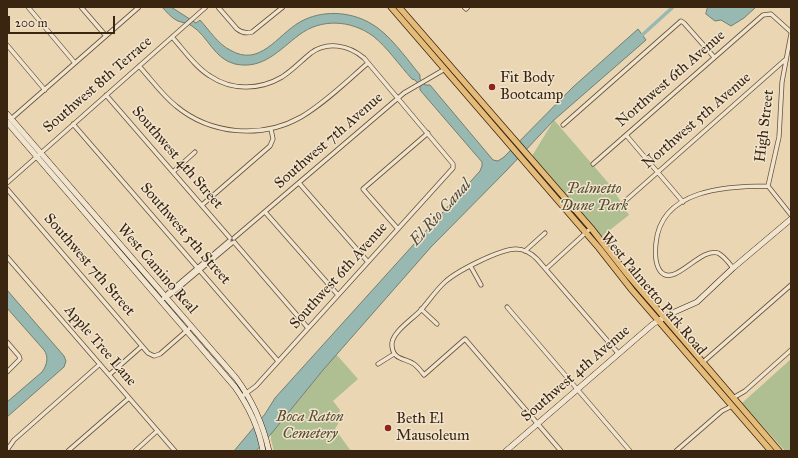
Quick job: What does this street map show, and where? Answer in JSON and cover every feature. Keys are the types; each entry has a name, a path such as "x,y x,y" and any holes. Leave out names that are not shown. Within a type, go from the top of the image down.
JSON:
{"main road":[{"name":"West Palmetto Park Road","path":"391,7 526,163 589,231"},
{"name":"West Palmetto Park Road","path":"399,7 531,159 589,231 632,290 661,319 700,365 720,392 771,451"},
{"path":"445,69 449,68 461,81 466,83"},
{"path":"465,92 470,94 480,105 485,106"},
{"name":"West Palmetto Park Road","path":"700,365 733,398 779,451"},
{"path":"720,392 727,397 733,398"},
{"path":"732,406 736,406 743,410"}],"street":[{"path":"28,7 75,63"},
{"path":"82,7 106,36"},
{"path":"8,121 139,7"},
{"name":"Southwest 8th Terrace","path":"7,182 206,7"},
{"path":"218,7 237,29 244,33 252,32 283,7"},
{"name":"Northwest 6th Avenue","path":"592,164 763,15 767,13 774,16 791,33"},
{"path":"562,125 681,21 714,57"},
{"name":"High Street","path":"768,186 779,137 782,82 791,33"},
{"path":"172,37 210,77 224,83 242,87 271,83 284,76 317,49 328,46 342,46 355,52 368,63 428,133 363,189 398,229"},
{"path":"7,45 44,90"},
{"name":"Northwest 5th Avenue","path":"624,202 786,59"},
{"path":"139,66 171,101 200,121 213,126 235,131 252,131 271,129 291,122 307,114 368,63"},
{"name":"Southwest 7th Avenue","path":"164,298 197,267 232,240 398,98 412,87 445,69"},
{"name":"Southwest 4th Street","path":"106,95 308,328"},
{"name":"West Camino Real","path":"7,114 8,121 164,298 192,327 247,393 260,419 269,451"},
{"name":"Southwest 5th Street","path":"73,124 278,361"},
{"path":"202,205 270,146 273,139 271,129"},
{"name":"Southwest 6th Avenue","path":"241,397 253,389 452,169 452,161 428,133"},
{"path":"626,135 683,202"},
{"path":"173,172 195,152"},
{"path":"299,183 368,262"},
{"path":"733,268 722,255 715,253 705,255 672,276 668,276 662,272 658,266 656,256 656,242 658,231 666,215 674,207 700,194 722,188 768,186 791,215"},
{"name":"Southwest 7th Street","path":"7,189 148,353 154,356 160,354 187,331"},
{"path":"265,212 338,295"},
{"name":"Southwest 4th Avenue","path":"506,451 618,353 661,319 698,302 733,268 791,219"},
{"path":"546,269 589,231"},
{"path":"525,251 546,233"},
{"name":"Southwest 7th Avenue","path":"164,298 170,296 200,271 232,240"},
{"path":"561,451 466,339 424,375 414,364 399,359 394,354 392,347 394,336 446,281 487,258 507,250 518,249 535,256 618,353"},
{"name":"Apple Tree Lane","path":"7,257 175,451"},
{"path":"471,266 481,285"},
{"path":"700,365 791,285"},
{"name":"West Camino Real","path":"164,298 187,331 231,382 241,397 252,416 263,449"},
{"path":"507,307 630,451"},
{"path":"421,309 436,324"},
{"path":"187,331 192,327"},
{"path":"7,342 20,359 7,372"},
{"path":"109,375 142,346"},
{"path":"733,398 745,391 791,350"},
{"path":"378,364 394,354"},
{"path":"7,450 14,440 100,364"},
{"path":"68,451 129,398"},
{"path":"676,451 722,411 732,406"},
{"path":"252,416 260,419"},
{"path":"135,451 158,431"}],"green space":[{"name":"Palmetto Dune Park","path":"554,120 611,186 629,215 601,237 532,156"},
{"name":"Boca Raton Cemetery","path":"336,354 358,379 333,401 340,410 338,424 335,429 351,451 274,451 271,434"},
{"path":"791,359 791,451 785,451 742,403"}],"water":[{"path":"162,7 171,7 196,23 200,20 222,44 230,50 241,54 250,55 268,48 300,22 317,15 344,14 362,19 377,27 390,39 420,75 420,79 425,85 430,85 493,160 498,161 504,157 573,87 638,29 646,40 554,120 431,247 323,370 256,451 234,451 265,414 275,398 480,171 482,162 420,90 420,86 415,80 412,79 378,40 364,31 346,24 336,23 317,26 299,35 270,57 262,61 245,65 235,64 228,61 216,52 198,30 190,25 176,20"},
{"path":"708,7 756,7 744,18 731,26 721,20 715,21 706,14"},
{"path":"7,290 64,356 66,361 64,367 7,417 7,402 42,372 47,358 44,350 7,308"}],"waterway":[{"name":"El Rio Canal","path":"640,37 673,7"}],"place":[{"name":"Fit Body Bootcamp","path":"492,87"},
{"name":"Beth El Mausoleum","path":"388,428"}]}
